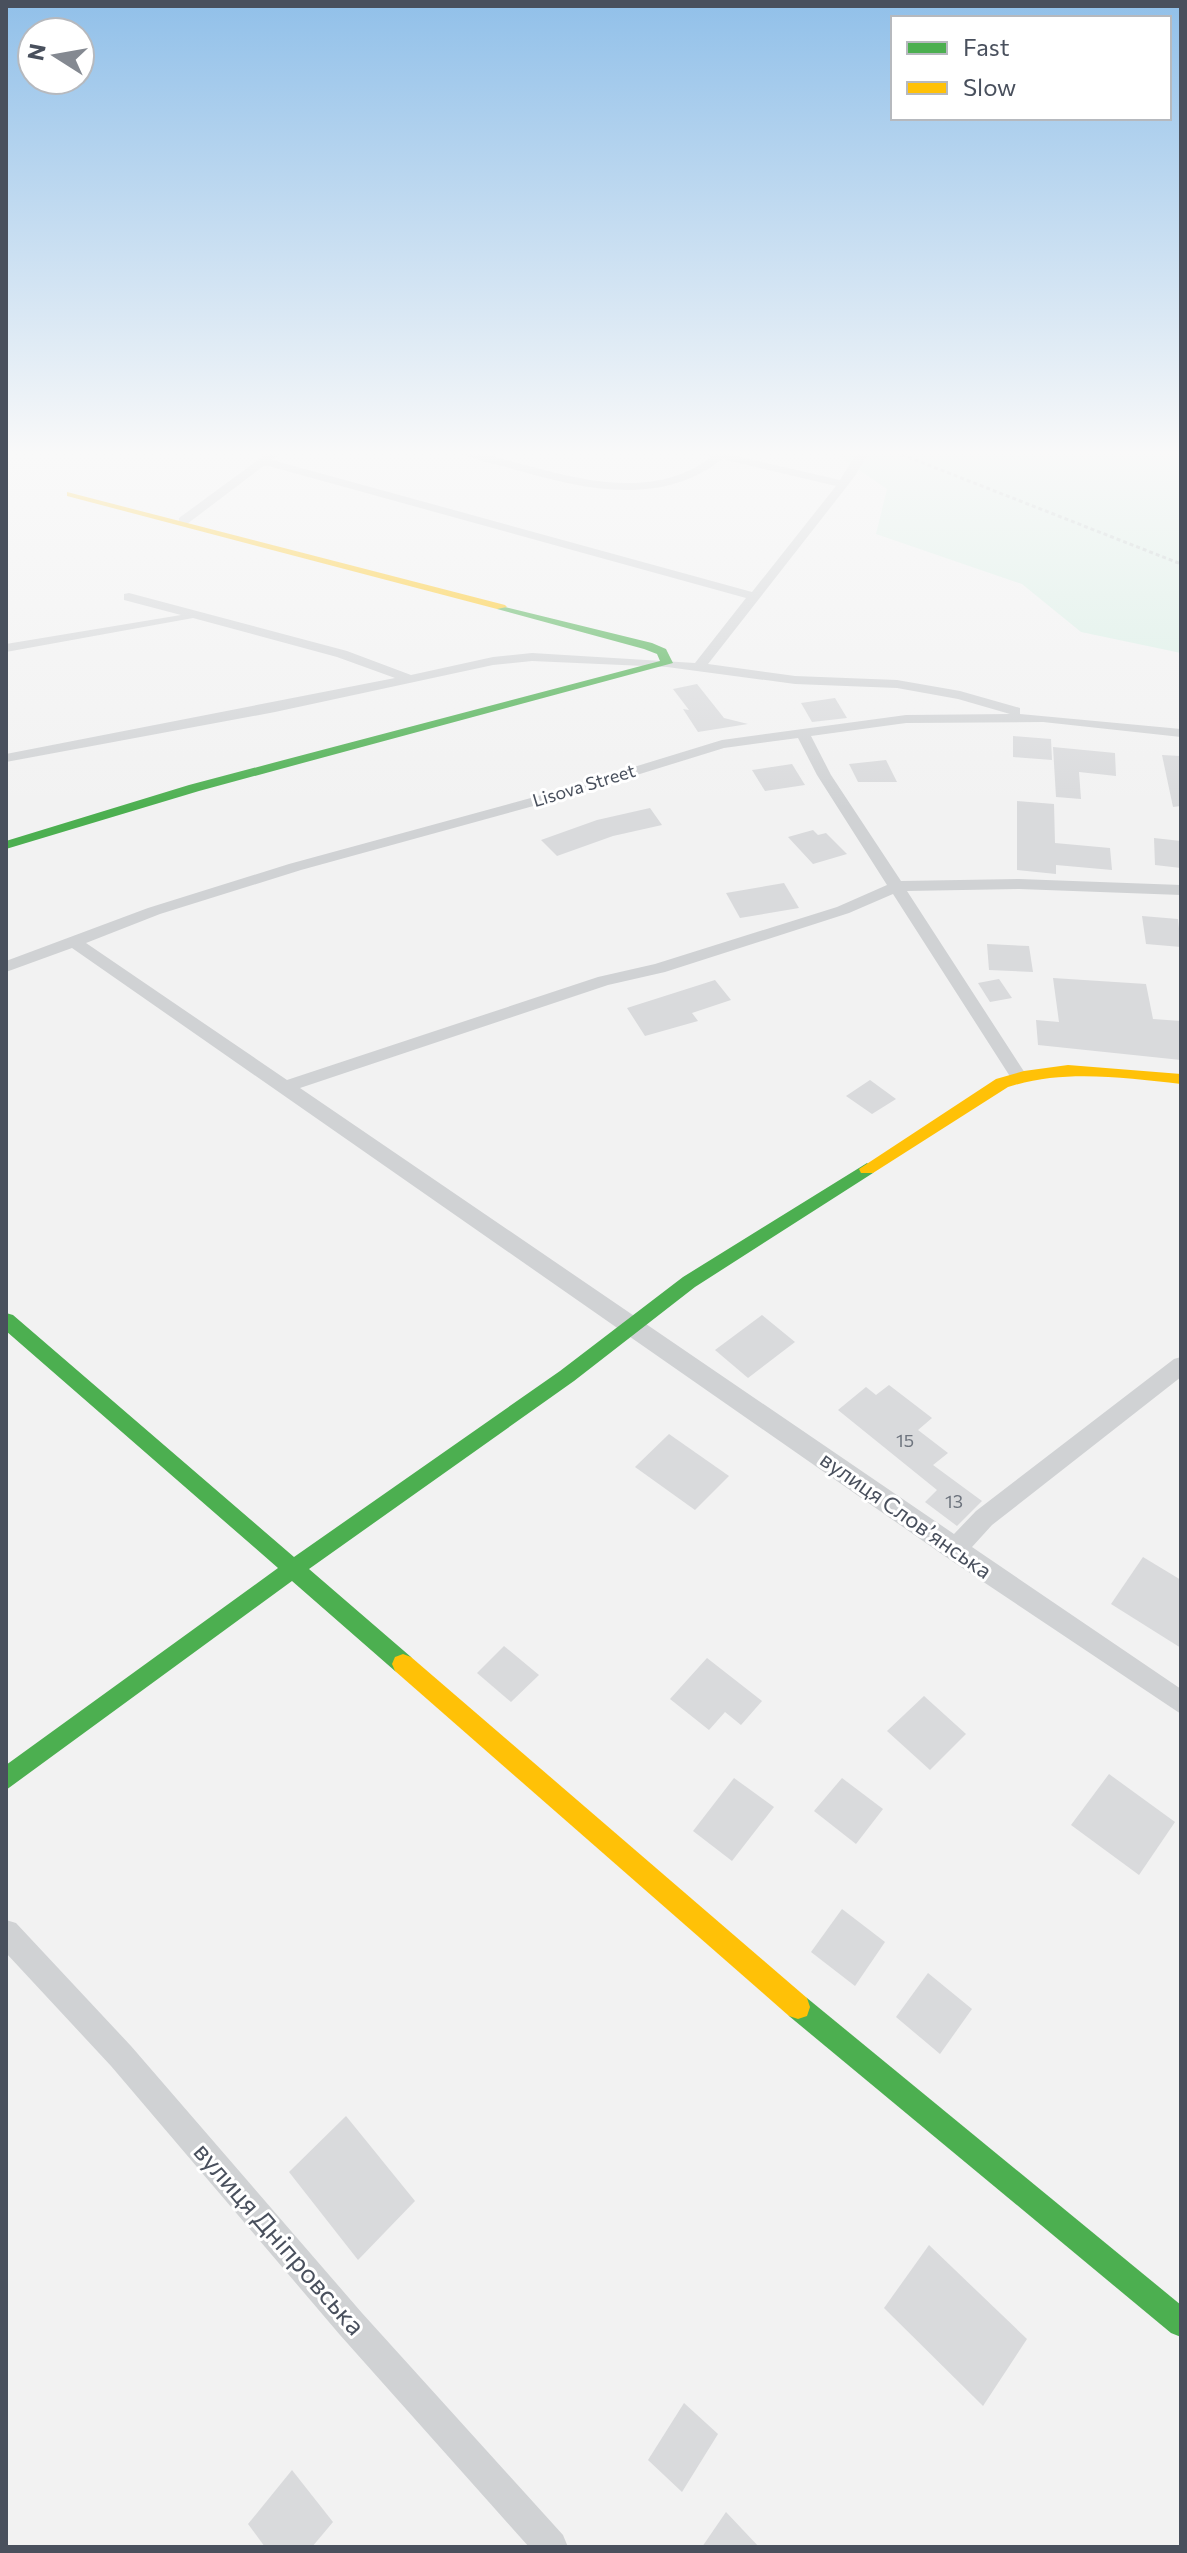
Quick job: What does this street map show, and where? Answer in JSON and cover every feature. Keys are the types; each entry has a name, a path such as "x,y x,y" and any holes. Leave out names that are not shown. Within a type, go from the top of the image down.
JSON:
{"street":[{"path":"370,571 648,646 662,652 667,663"},
{"path":"662,571 756,597"},
{"path":"699,667 776,571"},
{"path":"129,597 342,654 408,678"},
{"path":"6,648 199,617"},
{"path":"6,758 275,708 408,678 532,657 667,663 795,680 928,688 1043,718"},
{"path":"6,845 207,785 667,663"},
{"name":"Lisova Street","path":"6,967 154,911 295,867 554,796 722,744 906,719 1043,718 1181,733"},
{"path":"802,732 824,775 1017,1074"},
{"path":"285,1087 604,981 659,968 843,910 898,886 1003,884 1181,890"},
{"name":"вулиця Словʼянська","path":"73,941 954,1550 1181,1703"},
{"path":"6,1779 294,1568 567,1376 689,1282 1017,1074 1107,1073 1181,1079"},
{"path":"6,1320 260,1542 294,1568 339,1611 550,1789 643,1875 719,1935 867,2067 1181,2323"},
{"path":"954,1550 984,1518 1181,1365"},
{"name":"вулиця Дніпровська","path":"6,1933 121,2056 351,2324 551,2547"}],"green space":[{"path":"984,571 1181,571 1181,653 1081,632 1022,584"}],"building":[{"path":"697,684 724,718 748,724 698,732 683,709 689,710 673,689"},
{"path":"835,698 847,718 812,722 801,703"},
{"path":"1013,736 1051,739 1052,760 1013,757"},
{"path":"1053,747 1115,753 1116,776 1079,772 1081,799 1056,797"},
{"path":"1162,755 1181,756 1181,806 1173,807"},
{"path":"886,760 897,782 858,782 849,764"},
{"path":"792,764 805,785 765,791 752,770"},
{"path":"1017,801 1054,804 1055,843 1110,848 1112,870 1056,865 1056,874 1017,870"},
{"path":"650,808 662,825 613,836 557,856 541,840 597,820"},
{"path":"813,830 818,835 826,833 847,854 813,864 788,837"},
{"path":"1154,838 1181,841 1181,868 1155,865"},
{"path":"784,883 799,908 740,918 726,893"},
{"path":"1142,916 1178,919 1181,947 1146,944"},
{"path":"987,944 1029,946 1033,972 989,970"},
{"path":"1053,978 1146,984 1153,1019 1181,1021 1181,1060 1038,1045 1036,1020 1059,1022"},
{"path":"999,979 1012,998 990,1002 978,983"},
{"path":"715,980 731,1000 692,1013 698,1021 645,1036 627,1008"},
{"path":"870,1080 896,1099 872,1114 846,1096"},
{"path":"762,1315 795,1342 748,1378 715,1350"},
{"path":"889,1385 932,1418 918,1430 948,1453 933,1465 982,1501 957,1526 925,1502 937,1490 838,1410 866,1387 876,1395"},
{"path":"669,1434 729,1476 695,1510 635,1467"},
{"path":"1143,1557 1181,1580 1181,1648 1111,1604"},
{"path":"504,1646 539,1675 511,1702 477,1673"},
{"path":"707,1658 762,1701 741,1725 725,1712 709,1730 670,1699"},
{"path":"924,1696 966,1734 930,1770 887,1731"},
{"path":"1109,1774 1175,1822 1139,1875 1071,1825"},
{"path":"734,1778 774,1807 732,1861 693,1831"},
{"path":"842,1778 883,1809 856,1844 814,1811"},
{"path":"842,1909 885,1942 855,1986 811,1952"},
{"path":"928,1973 972,2009 940,2054 896,2017"},
{"path":"346,2116 415,2201 358,2260 289,2172"},
{"path":"929,2245 1027,2339 983,2406 884,2308"},
{"path":"684,2403 718,2434 682,2492 648,2460"},
{"path":"292,2470 333,2522 312,2547 265,2547 248,2524"},
{"path":"726,2512 759,2547 702,2547"}],"traffic: fast":[{"path":"6,845 194,788 667,663 662,652 648,646 501,607"},
{"path":"6,1779 294,1568 567,1376 689,1282 867,1169"},
{"path":"6,1320 403,1664"},
{"path":"798,2007 1181,2323"}],"traffic: slow":[{"path":"365,571 501,607"},
{"path":"867,1169 1002,1083 1024,1076 1091,1070 1181,1079"},
{"path":"403,1664 798,2007"}]}
